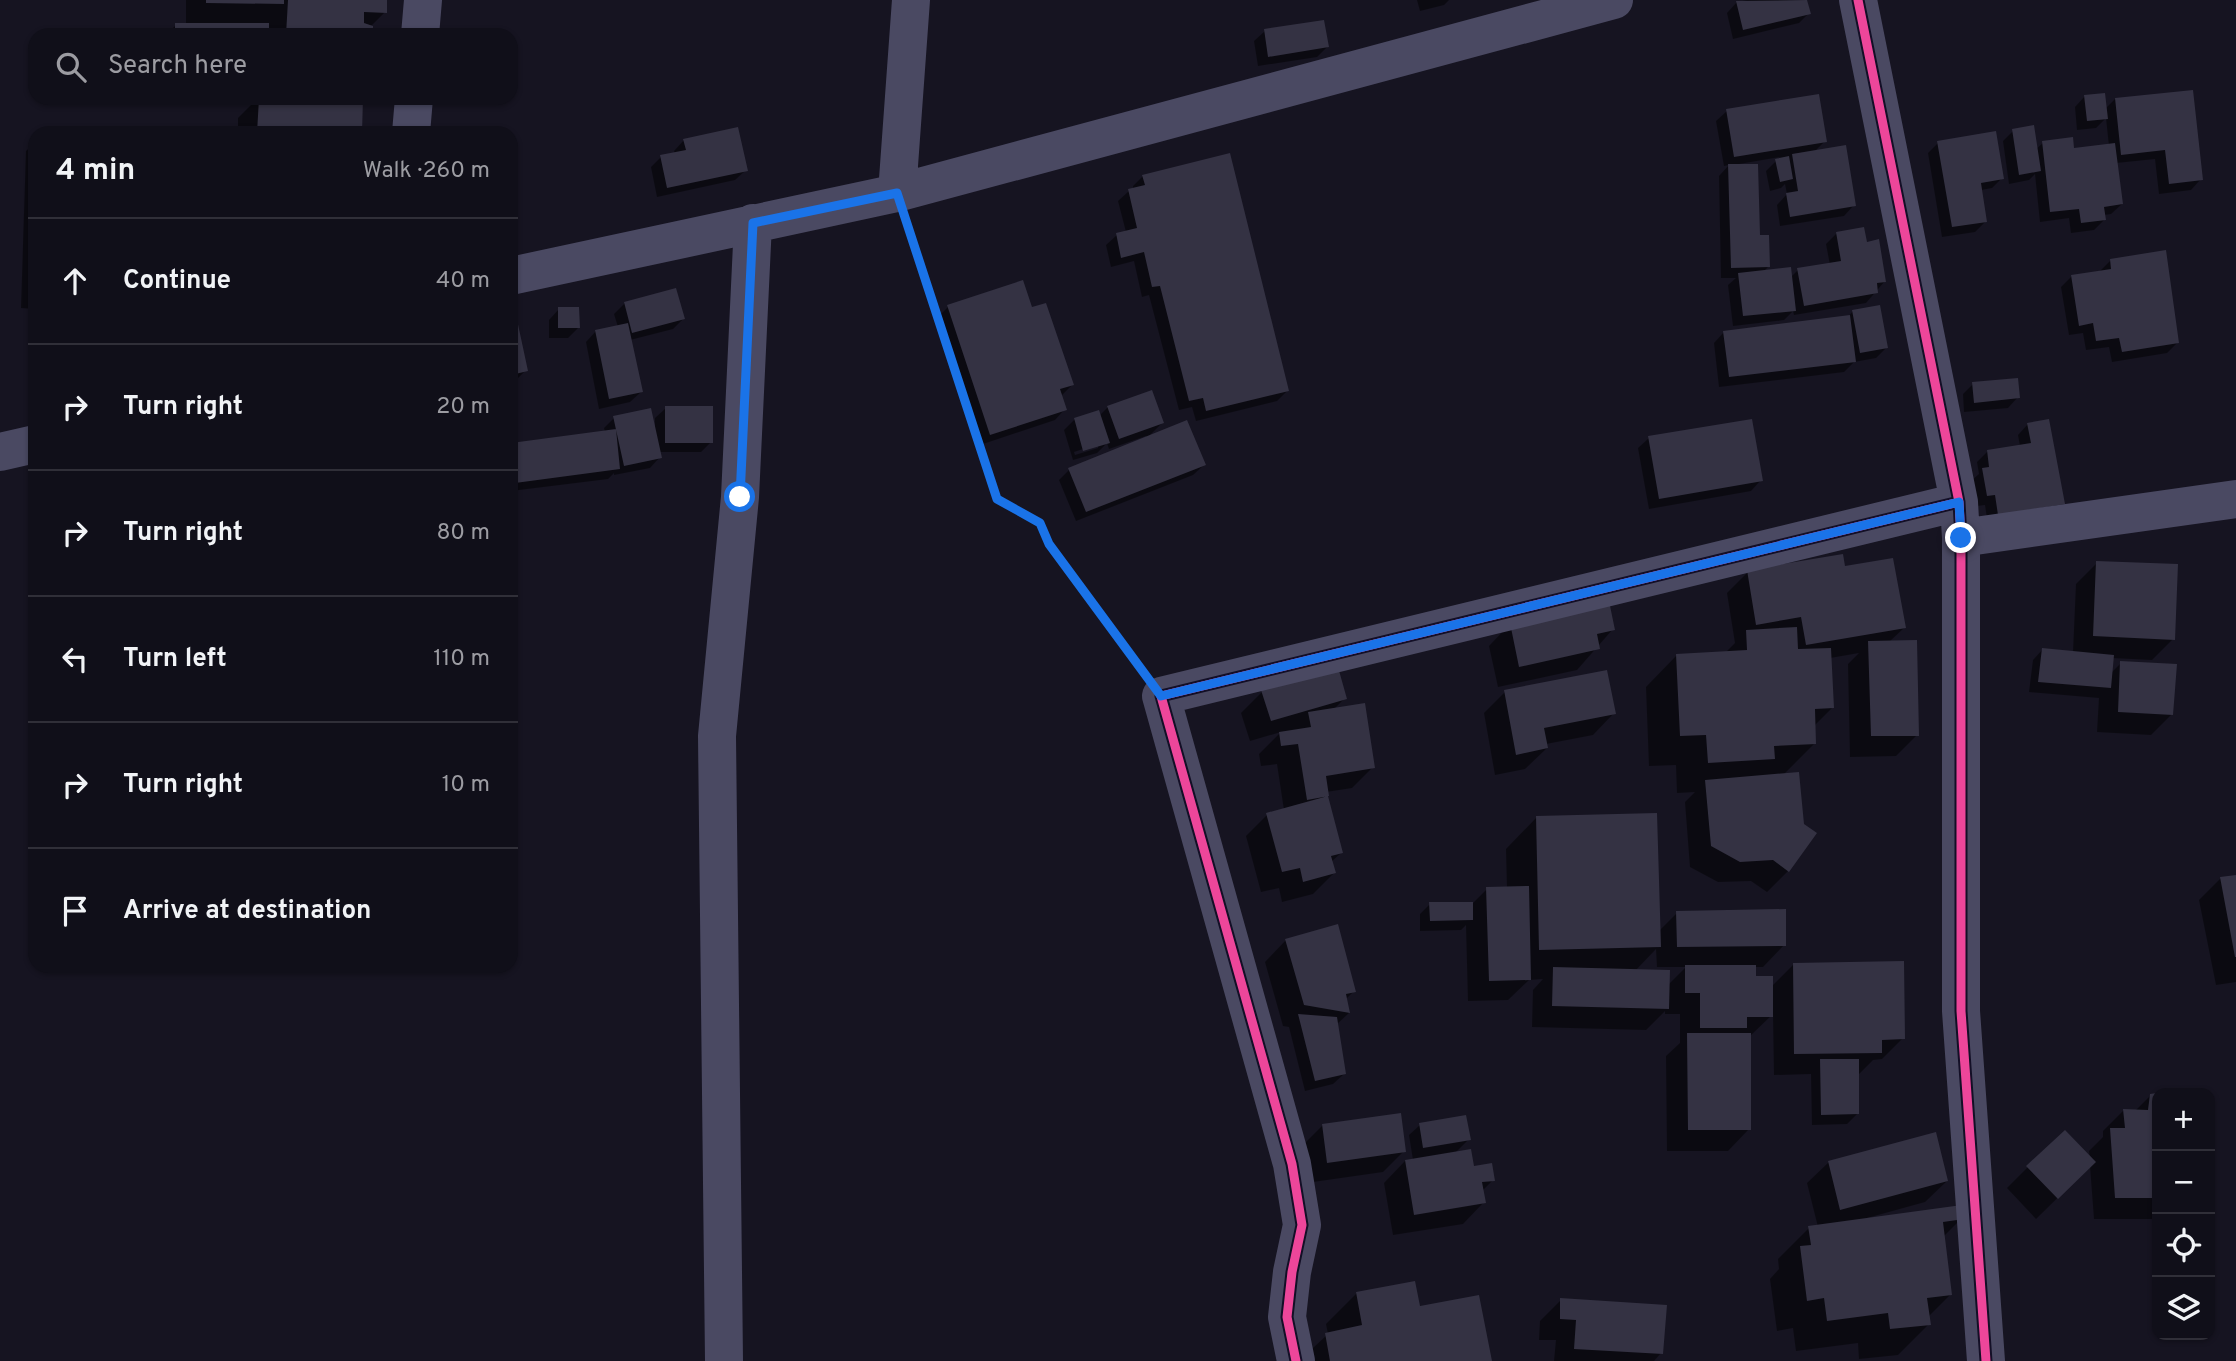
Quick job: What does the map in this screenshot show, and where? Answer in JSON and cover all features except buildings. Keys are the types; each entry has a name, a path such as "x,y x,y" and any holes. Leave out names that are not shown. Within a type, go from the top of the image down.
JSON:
{"street":[{"path":"421,28 423,0"},
{"path":"897,193 912,0"},
{"path":"518,274 897,193 1614,0"},
{"path":"1858,0 1960,520 1961,1011 1986,1361"},
{"path":"412,126 413,105"},
{"path":"724,1361 717,736 740,497 753,223"},
{"path":"0,452 28,446"},
{"path":"1296,1361 1287,1317 1292,1272 1302,1225 1292,1164 1161,696 1960,520 2236,499"}],"path":[{"path":"897,193 997,499 1040,523 1049,544 1161,696"}],"cycle path":[{"path":"1858,0 1959,502 1961,1011 1986,1361"},
{"path":"1296,1361 1287,1317 1292,1272 1302,1225 1292,1164 1161,696 1959,502"}],"route":[{"path":"740,497 753,223 897,193 997,499 1040,523 1049,544 1161,696 1959,502 1961,538"}]}
